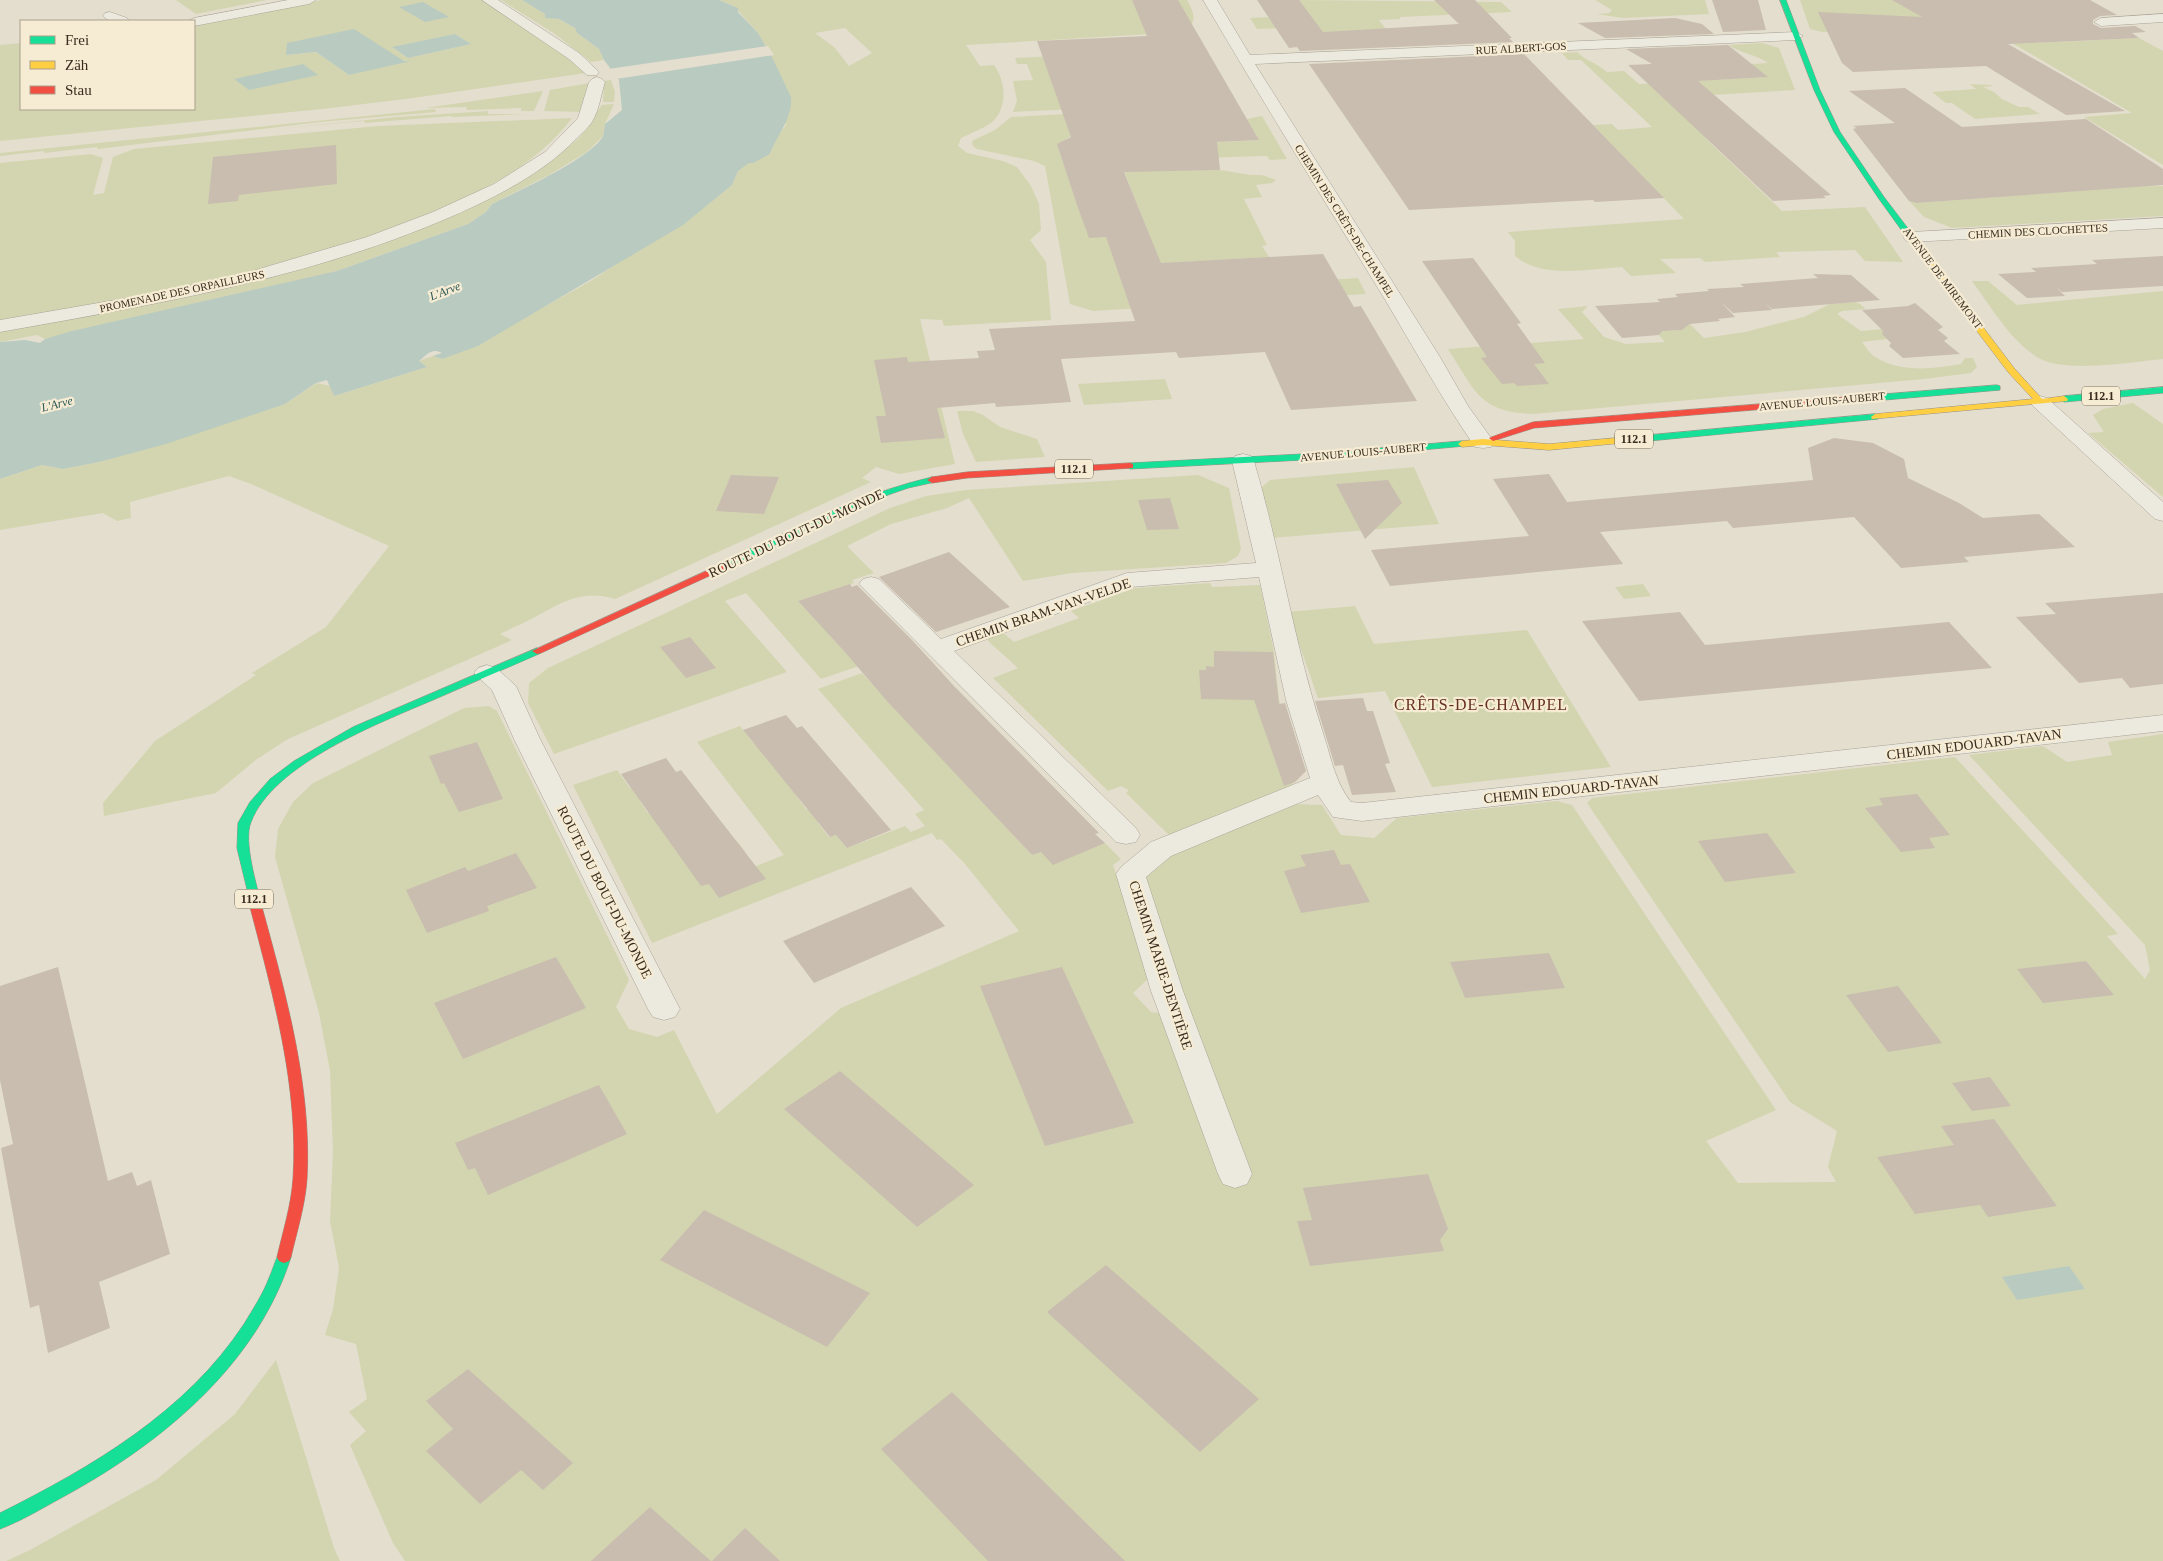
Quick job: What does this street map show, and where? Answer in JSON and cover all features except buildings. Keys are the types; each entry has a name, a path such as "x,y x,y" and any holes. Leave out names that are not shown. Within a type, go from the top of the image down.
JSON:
{"main road":[{"name":"AVENUE DE MIREMONT","path":"1783,0 1817,90 1836,132 1881,198 2011,370 2025,385 2042,393"},
{"name":"AVENUE LOUIS-AUBERT","path":"1482,442 1533,425 2025,385 2042,393"},
{"name":"AVENUE LOUIS-AUBERT","path":"1243,460 1322,456 1482,442 1549,447 2042,393 2163,390"},
{"name":"ROUTE DU BOUT-DU-MONDE","path":"0,1521 73,1484 134,1446 199,1393 240,1344 270,1298 286,1256 296,1212 299,1177 294,1073 276,984 245,855 244,824 257,801 278,777 304,758 355,730 672,591 860,502 900,487 967,475 1243,460"}],"street":[{"path":"195,22 309,0"},
{"name":"PROMENADE DES ORPAILLEURS","path":"0,326 157,299 267,273 348,249 460,207 516,179 558,150 578,130 596,98 594,77 574,56 489,0"},
{"name":"CHEMIN DES CRÊTS-DE-CHAMPEL","path":"1210,0 1273,106 1482,442"},
{"path":"2100,22 2163,18"},
{"name":"RUE ALBERT-GOS","path":"1246,60 1796,36"},
{"name":"CHEMIN DES CLOCHETTES","path":"1912,237 2163,223"},
{"name":"AVENUE DE MIREMONT","path":"2042,393 2163,514"},
{"name":"CHEMIN EDOUARD-TAVAN","path":"1243,460 1270,569 1299,700 1325,782 1338,806 1343,811 1362,812 2163,723"},
{"name":"CHEMIN BRAM-VAN-VELDE","path":"937,649 1127,580 1270,569"},
{"name":"CHEMIN BRAM-VAN-VELDE","path":"871,584 1126,835"},
{"name":"ROUTE DU BOUT-DU-MONDE","path":"487,673 504,686 527,739 664,1009"},
{"name":"CHEMIN MARIE-DENTIÈRE","path":"1235,1174 1167,991 1131,874 1161,849 1325,782"}],"green space":[{"path":"176,0 267,0 196,14"},
{"path":"322,0 481,0 569,58 586,73 322,109 0,141 0,45 20,43 20,110 195,110 195,24","holes":["455,34 471,44 408,58 393,48","287,43 404,61 408,60 349,75 316,52 287,55"]},
{"path":"501,0 522,0 545,14 545,17 559,19 575,28 577,33 599,49 604,60 591,62 555,34"},
{"path":"719,0 1187,0 1194,17 1192,24 1185,32 966,45 980,66 994,65 1001,79 1004,94 1001,109 992,122 961,138 958,146 967,153 1003,161 1017,167 1031,186 1039,204 1041,230 1030,240 1046,262 1051,320 944,326 942,320 920,319 955,464 899,474 876,467 862,478 871,482 615,599 593,595 583,596 554,606 500,634 512,640 288,739 257,759 216,793 104,816 103,803 155,741 256,675 252,673 326,627 389,546 229,476 130,502 131,518 117,521 103,513 0,530 0,479 42,465 63,469 99,462 285,404 317,383 330,386 334,396 427,367 419,361 433,356 442,359 520,320 589,282 712,201 732,185 738,171 749,162 770,154 775,139 786,125 758,33 734,6","holes":["845,28 872,53 849,66 834,47 815,33"]},
{"path":"1299,0 1501,2 1512,12 1400,17 1400,19 1379,20 1386,29 1313,33 1308,27 1257,29 1250,18 1295,16"},
{"path":"1595,0 1705,0 1709,14 1623,18 1597,14 1609,13 1612,10"},
{"path":"1800,0 1937,0 1944,26 1822,32 1810,29"},
{"path":"1995,33 2035,43 2139,38 2163,51 2163,165 2084,117 2132,113"},
{"path":"1762,43 1779,48 1795,90 1694,96 1705,138 1782,211 1865,207 1903,262 1865,261 1855,250 1776,252 1780,257 1705,262 1700,258 1660,259 1676,273 1631,276 1622,267 1566,271 1538,268 1515,256 1515,241 1508,232 1684,219 1593,125 1612,124 1618,130 1652,127 1581,60 1568,60 1562,53 1577,52 1607,72 1624,71 1639,84 1767,77 1751,64 1768,63 1729,45"},
{"path":"1055,56 1231,102 1013,112 1017,101 1013,81 1033,80 1027,64 1017,64 1015,58"},
{"path":"611,80 615,92 614,102 603,102 604,81"},
{"path":"590,83 583,112 544,111 550,90"},
{"path":"1970,84 1991,85 1993,86 1983,87 1994,92 2002,99 2019,107 2028,107 2040,114 1975,119 1952,103 1946,103 1932,92 1976,89"},
{"path":"543,91 534,111 521,111 521,108 467,110 466,107 425,108"},
{"path":"614,104 605,124 603,136 587,152 549,175 492,204 486,212 468,224 337,271 296,282 45,339 37,335 0,342 0,163 91,154 103,158 93,195 104,193 113,157 134,149 378,126 572,118 541,151 505,177 465,198 390,231 545,165 579,138 602,105"},
{"path":"435,109 436,112 320,122 98,149 97,147 0,156 0,153"},
{"path":"488,111 488,114 526,114 451,116 365,123 364,121 276,129 397,117"},
{"path":"1064,114 1071,136 1062,142 1077,150 1259,140 1247,119 1262,116 1287,159 1270,160 1267,156 1081,161 1163,171 1220,170 1262,175 1276,180 1272,183 1256,185 1262,197 1244,199 1267,245 1262,246 1269,257 1117,266 1204,288 1358,278 1366,294 1093,311 1070,304 1045,166 1034,161 977,149 973,146 972,141 995,130 1011,117","holes":["1124,171 1149,234 1067,174"]},
{"path":"2163,186 2163,216 1952,228 1924,217 1909,201 1916,203"},
{"path":"1972,281 1988,281 2017,305 2163,291 2163,359 2098,366 2063,365 2048,362 2037,357 2018,342"},
{"path":"1855,302 1866,309 1842,311 1837,314 1861,331 1883,329 1887,339 1862,342 1875,357 1906,368 1928,368 1961,364 1965,358 1973,358 1977,367 1971,373 1924,379 1533,414 1500,409 1489,403 1472,387 1448,349 1584,339 1558,309 1588,306 1582,312 1604,337 1626,344 1665,342 1659,335 1660,331 1682,330 1690,324 1704,338 1745,332 1804,317 1830,304"},
{"path":"1165,379 1172,399 1084,405 1078,384"},
{"path":"2133,403 2163,424 2163,497 2088,433 2104,432 2093,415 2103,409"},
{"path":"957,411 973,411 983,415 1000,427 1037,439 1045,457 976,462 963,434"},
{"path":"1414,467 1439,524 1272,538 1261,488 1270,480"},
{"path":"1198,475 1229,488 1241,549 1238,556 1226,563 1072,573 1023,581 969,498 947,508 891,524 847,546 874,573 852,580 854,583 798,601 859,666 821,679 746,593 725,601 787,672 554,754 528,703 529,683 548,668 890,508 926,496 966,490"},
{"path":"1210,583 1212,587 1260,585 1274,652 1279,700 1299,760 1298,779 1288,788 1170,836 1126,793 1129,790 1121,786 1108,791 993,678 1018,668 988,641 988,636 1001,631 1014,642 1079,618 1071,611 1135,588"},
{"path":"1643,584 1651,596 1624,599 1615,587"},
{"path":"1355,606 1374,644 1527,630 1611,767 1432,787 1385,691 1318,698 1288,612"},
{"path":"862,673 1032,855 1041,852 1105,843 1121,859 1113,865 1151,976 1133,993 1151,1012 1166,1014 1144,894 1145,877 1173,853 1295,804 1322,805 1341,835 1374,838 1397,818 1557,801 1572,805 1776,1110 1706,1141 1738,1183 1836,1182 1828,1167 1837,1131 1790,1102 1587,803 1592,798 1955,757 2118,934 2107,936 2145,979 2150,970 2145,945 1969,755 2043,746 2067,762 2112,755 2108,742 2163,734 2163,1561 405,1561 393,1543 350,1445 366,1431 349,1412 367,1399 356,1344 325,1335 333,1309 339,1268 330,1221 333,1152 330,1071 319,1013 275,857 278,829 293,802 313,783 464,708 489,706 497,711 629,980 616,1007 629,1029 657,1037 674,1030 717,1114 841,1008 1019,931 965,864 941,839 937,840 932,833 652,943 573,785 617,770 630,788 637,785 644,797 639,800 648,813 655,811 729,841 735,839 745,851 739,853 751,868 784,855 697,742 740,726 753,743 760,741 763,754 773,767 780,765 824,786 797,797 807,810 815,808 818,823 829,837 836,835 847,848 905,826 911,832 925,826 915,814 924,810 818,689"},
{"path":"276,1360 334,1548 340,1561 6,1561 30,1550 156,1480 235,1414"}],"water":[{"name":"L'Arve","path":"522,0 719,0 738,8 738,12 758,33 791,97 790,112 770,154 753,163 749,163 738,171 732,185 683,225 478,346 442,359 433,356 442,353 432,351 419,361 427,367 334,396 327,380 316,383 285,404 166,444 99,462 63,469 42,465 0,479 0,342 25,340 40,343 45,339 72,331 337,271 468,224 486,212 492,204 552,174 596,145 603,136 605,124 622,110 619,80 604,60 599,49 577,33 575,28 559,19 545,18 545,14"},
{"path":"423,2 449,17 425,22 399,7"},
{"path":"354,29 404,61 411,61 349,75 316,52 286,55 287,43"},
{"path":"455,34 471,44 408,58 392,47"},
{"path":"303,64 318,75 249,90 234,79"},
{"path":"2069,1266 2085,1289 2017,1300 2002,1277"}],"pier":[{"path":"768,46 774,55 616,79 608,69"}],"traffic: fast":[{"path":"1783,0 1817,90 1837,132 1881,198 1926,258"},
{"path":"1873,398 1997,388"},
{"path":"2064,399 2163,390"},
{"path":"1649,438 1875,417"},
{"path":"1130,466 1322,456 1462,444"},
{"path":"728,564 853,504 905,486 932,480"},
{"path":"256,907 243,848 244,823 254,805 274,782 298,763 357,729 537,651"},
{"path":"0,1521 35,1504 102,1466 164,1421 192,1396 219,1368 243,1338 272,1288 284,1257"}],"traffic: slow":[{"path":"1926,258 2011,370 2040,402"},
{"path":"1875,417 2064,399"},
{"path":"1462,444 1483,442 1549,447 1649,438"}],"traffic: jam":[{"path":"1493,438 1533,425 1873,398"},
{"path":"932,480 967,475 1130,466"},
{"path":"537,651 728,564"},
{"path":"256,907 284,1020 297,1101 300,1180 295,1216 284,1257"}],"district":[{"name":"CRÊTS-DE-CHAMPEL","path":"1481,704"}]}
